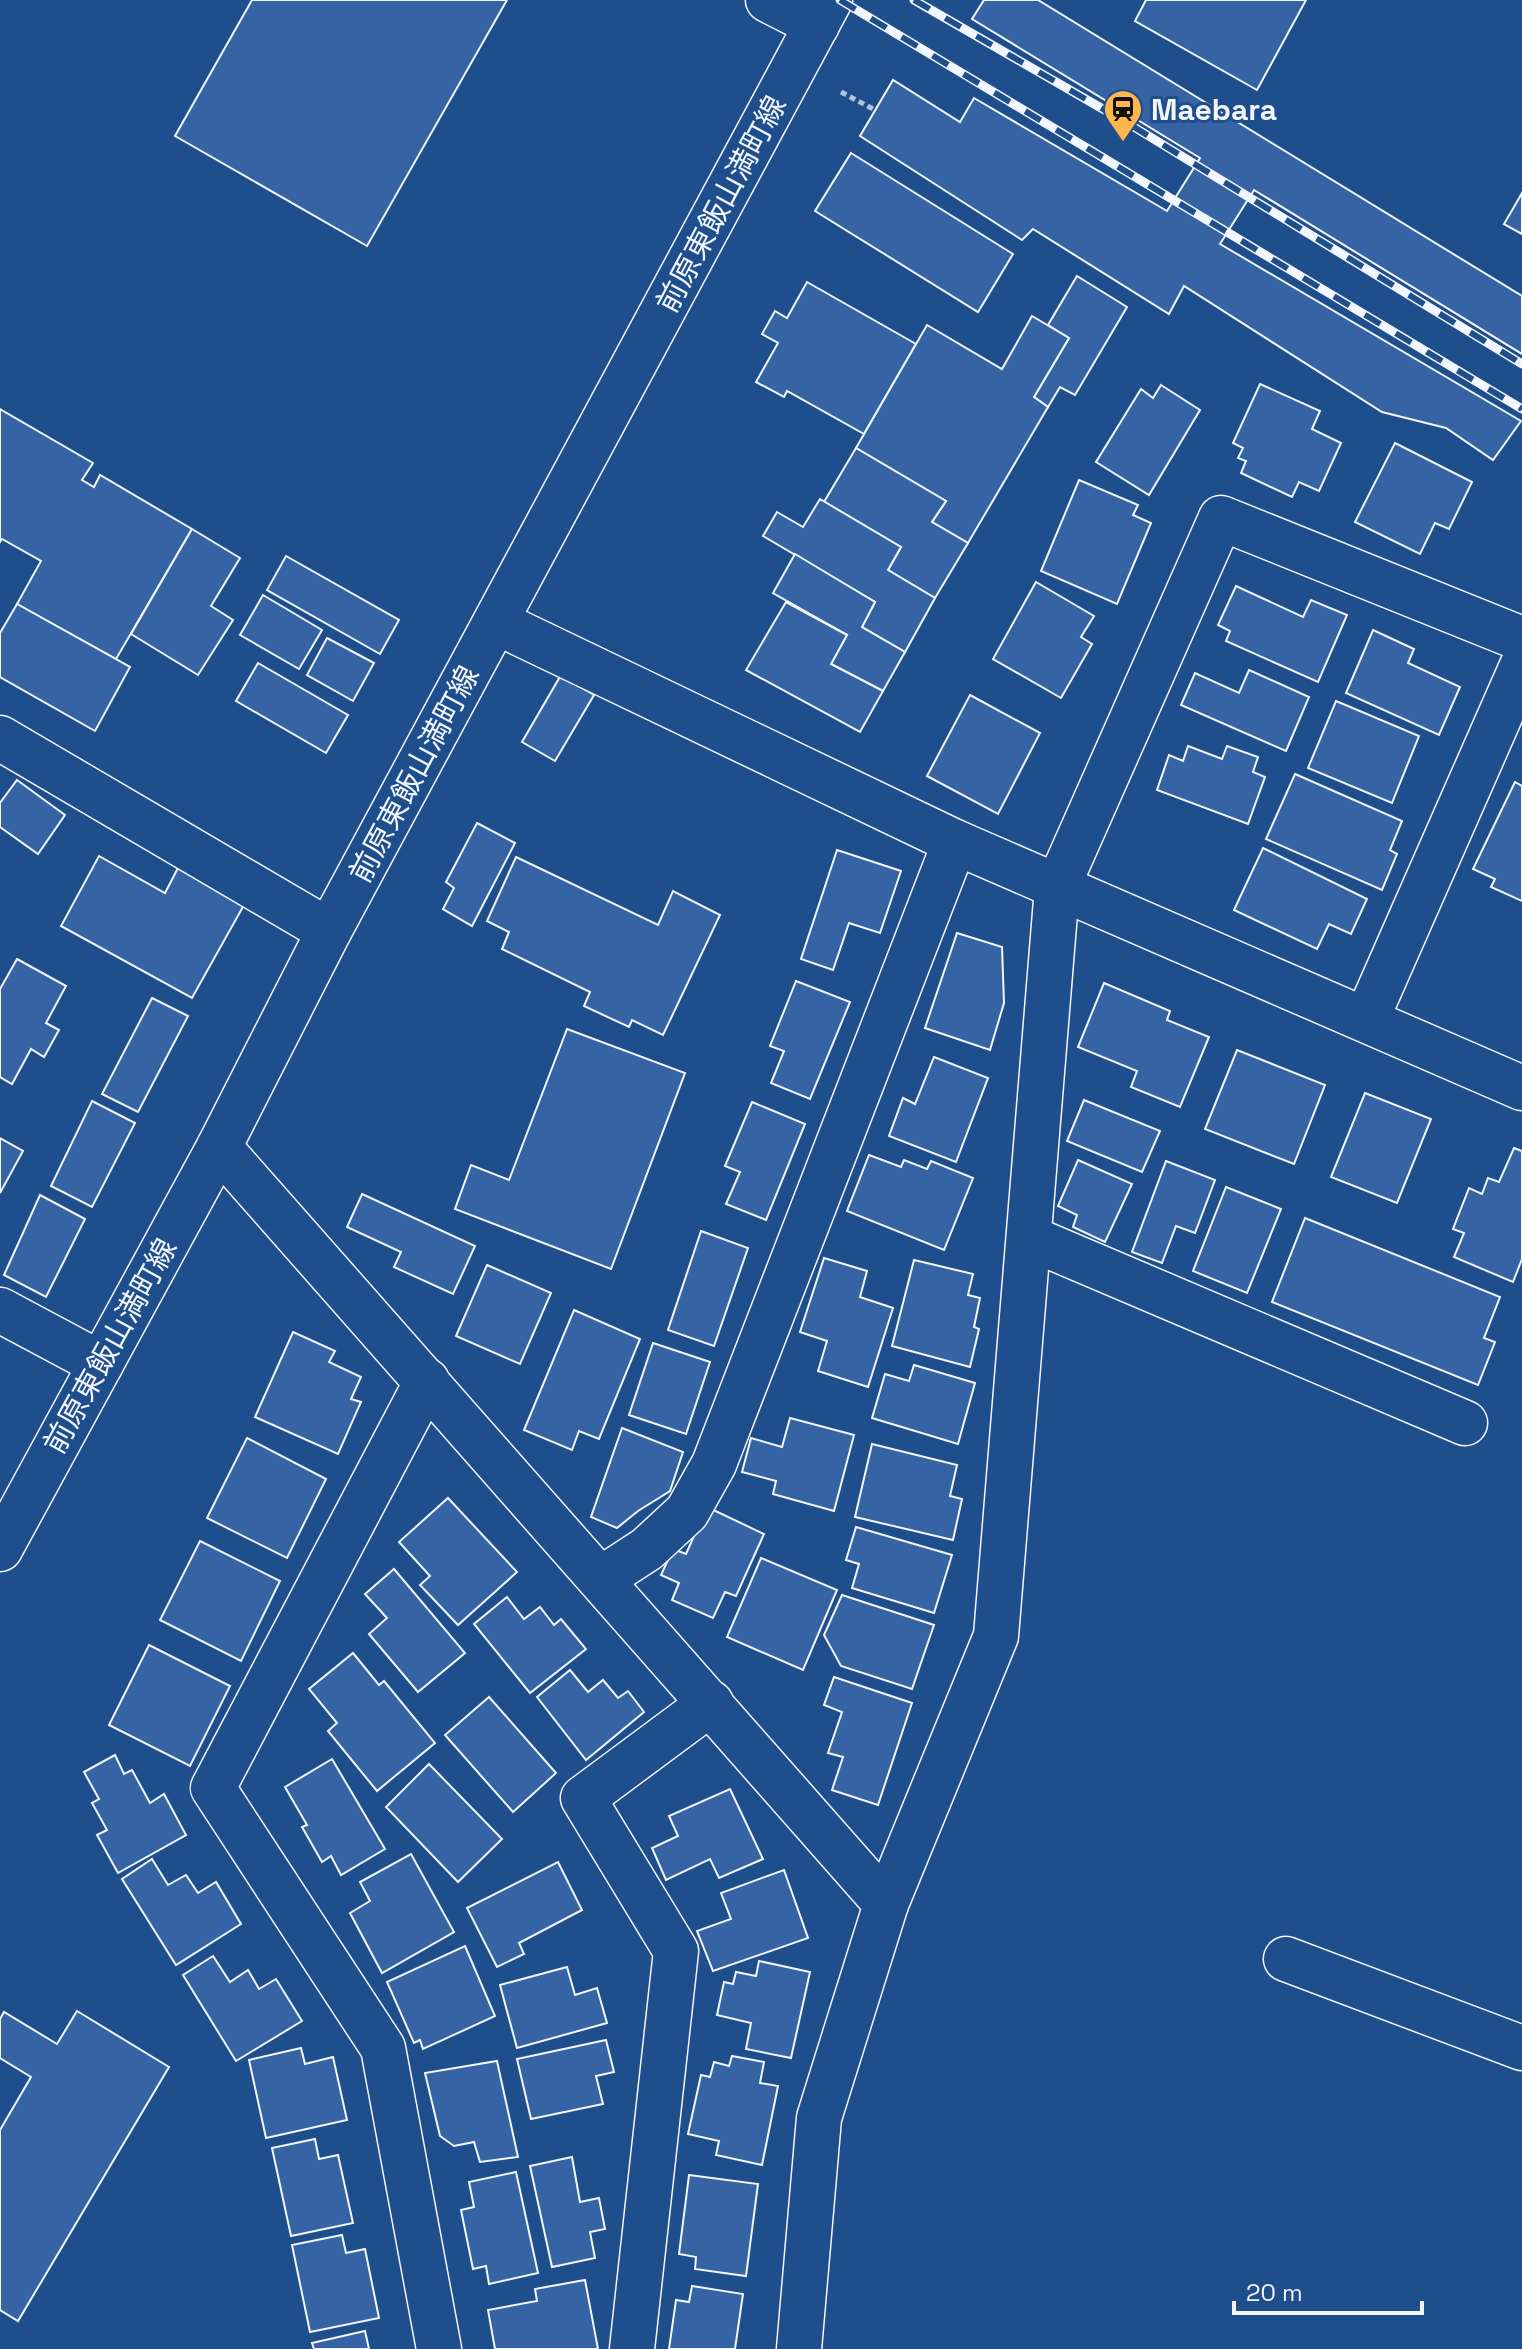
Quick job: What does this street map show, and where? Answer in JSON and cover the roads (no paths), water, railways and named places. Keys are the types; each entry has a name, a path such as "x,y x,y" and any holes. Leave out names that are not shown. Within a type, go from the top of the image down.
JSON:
{"street":[{"path":"768,0 824,12"},
{"name":"前原東飯山満町線","path":"0,1549 219,1147 329,931 824,12"},
{"path":"799,2349 819,2118 886,1904 996,1636 1057,888 1221,518 1522,639"},
{"path":"496,622 955,842 1367,1018 1522,1088"},
{"path":"1367,1018 1522,666"},
{"path":"0,738 329,931"},
{"path":"601,1579 647,1549 687,1512 714,1464 955,842"},
{"path":"219,1147 886,1904"},
{"path":"1030,1238 1465,1423"},
{"path":"0,1310 101,1364"},
{"path":"427,1381 213,1788 383,2048 439,2349"},
{"path":"632,2349 676,1951 583,1798 711,1703"},
{"path":"1286,1959 1522,2048"}],"railway":[{"path":"840,0 1522,409"},
{"path":"914,0 1134,127 1522,364"}],"place":[{"name":"Maebara","path":"1123,143"}]}
